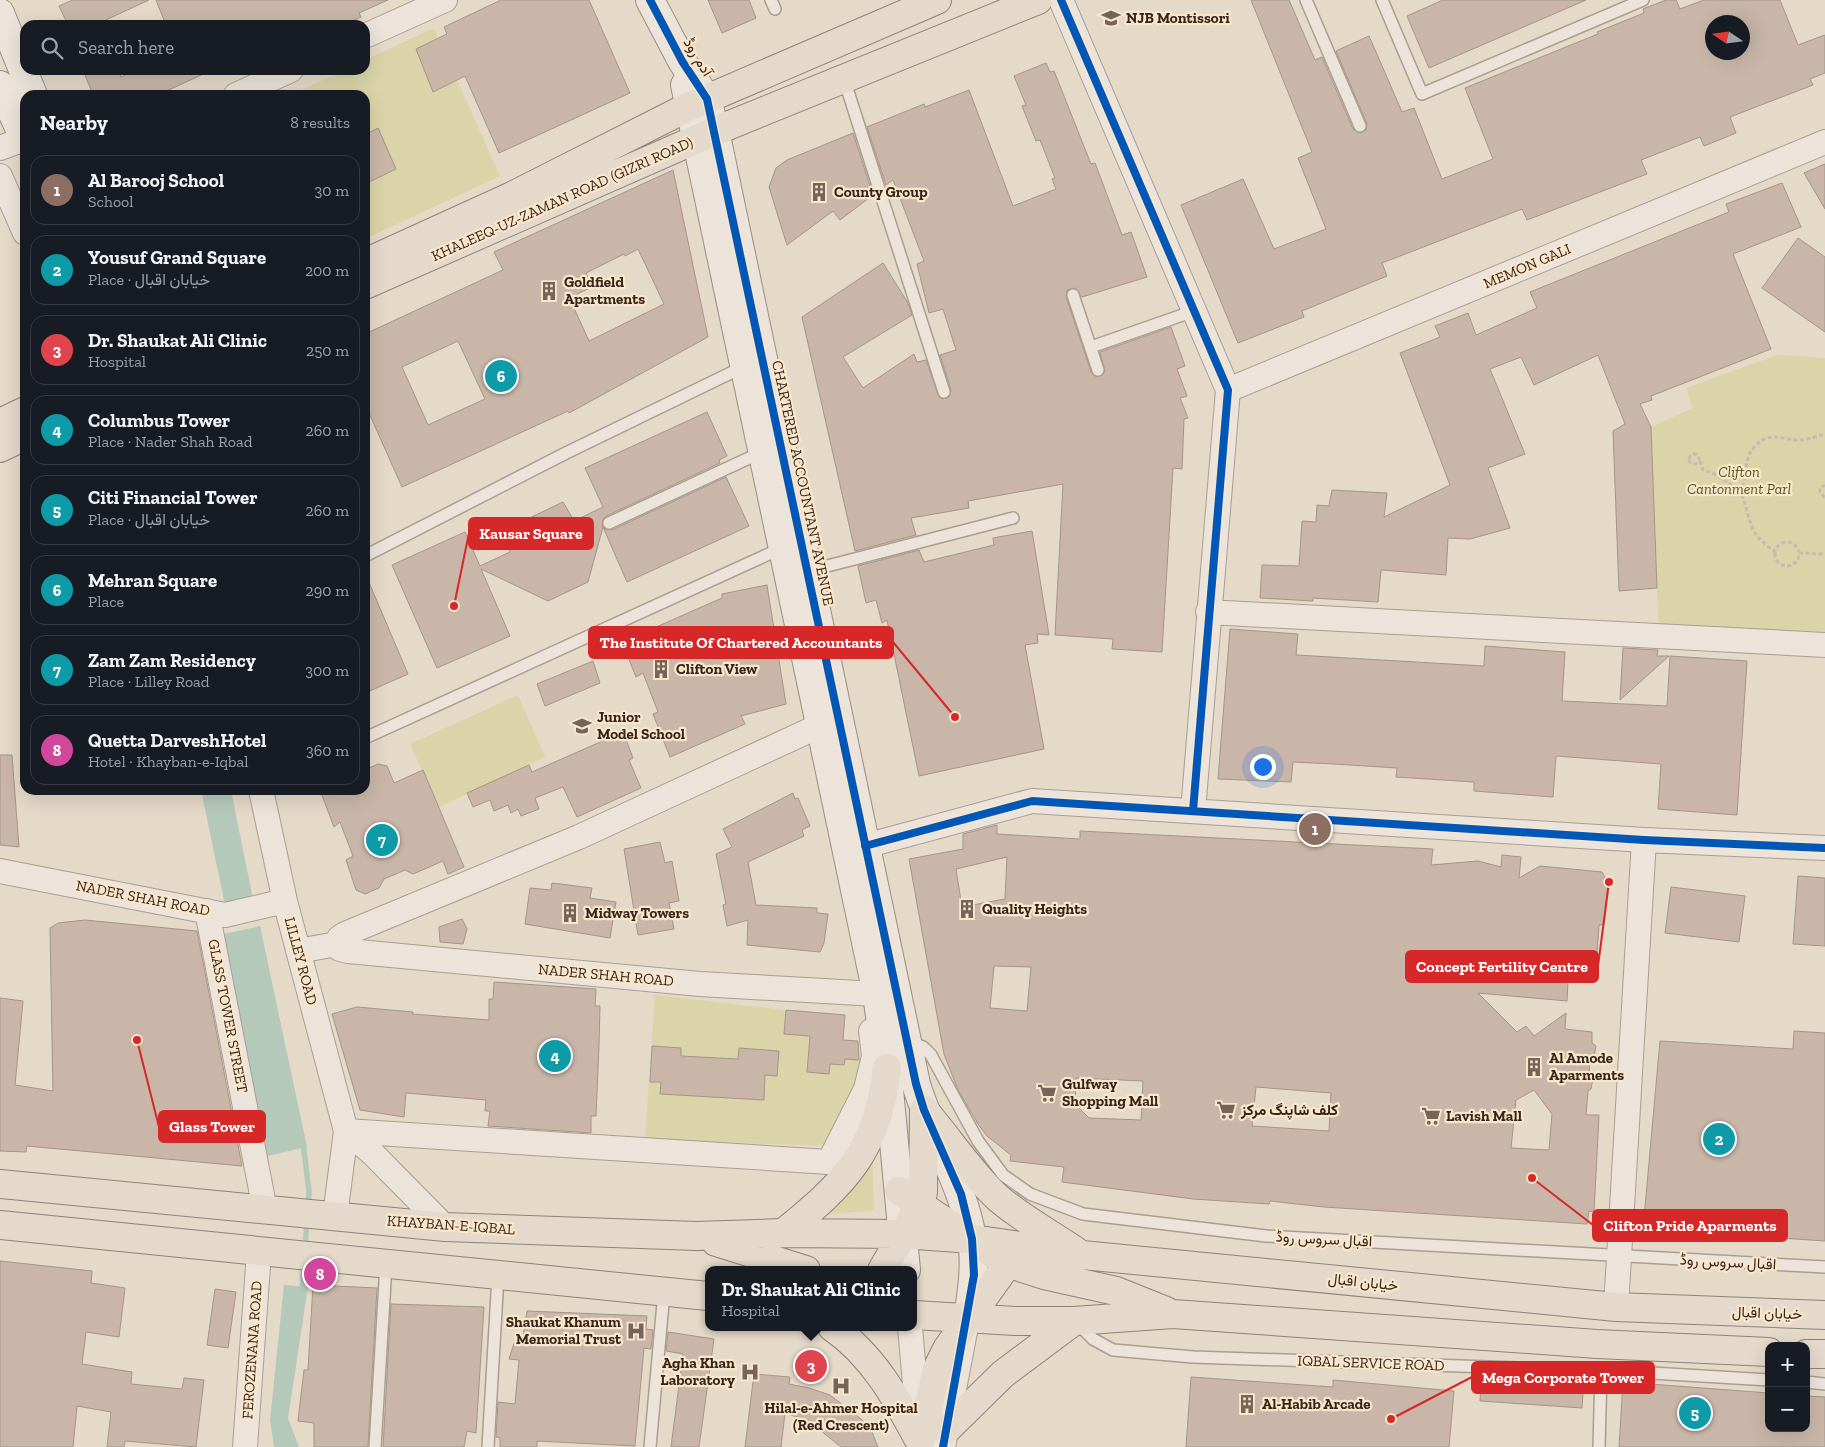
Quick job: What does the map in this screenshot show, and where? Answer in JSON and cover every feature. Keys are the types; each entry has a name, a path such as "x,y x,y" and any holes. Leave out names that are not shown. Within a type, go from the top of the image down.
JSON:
{"main road":[{"name":"KHALEEQ-UZ-ZAMAN ROAD (GIZRI ROAD)","path":"370,261 510,196 698,103 937,0"},
{"name":"KHALEEQ-UZ-ZAMAN ROAD (GIZRI ROAD)","path":"370,283 706,135 1038,0"},
{"path":"0,423 20,413"},
{"path":"0,448 20,438"},
{"path":"782,1233 843,1180 856,1163 877,1123 884,1100 887,1068"},
{"path":"909,1198 924,1192 924,1110"},
{"path":"924,1110 978,1177 999,1198 1020,1216 1082,1255"},
{"name":"KHAYBAN-E-IQBAL","path":"0,1184 444,1227 696,1236 782,1233 903,1234"},
{"path":"884,1266 903,1234 909,1198"},
{"path":"909,1198 972,1239"},
{"path":"0,1226 705,1296"},
{"name":"خیابان اقبال","path":"903,1234 972,1239 1013,1255 1082,1255 1616,1307 1825,1314"},
{"path":"696,1236 793,1266"},
{"path":"932,1441 937,1369 953,1356 968,1318 1013,1255 1044,1275 1116,1291 1173,1314"},
{"path":"917,1317 1074,1321 1173,1314 1597,1344 1765,1352"},
{"path":"917,1320 953,1356"},
{"path":"932,1441 1003,1374 1074,1321"},
{"path":"838,1331 887,1382 932,1441"},
{"path":"1810,1354 1825,1354"}],"street":[{"path":"370,34 445,0"},
{"name":"آدم روڈ","path":"650,0 682,61 698,103 706,135"},
{"path":"1061,0 1228,390 1208,612 1193,811"},
{"path":"0,12 20,62"},
{"path":"25,75 31,90"},
{"path":"247,90 280,75"},
{"path":"0,86 16,143"},
{"path":"706,135 743,367 819,726 879,992 887,1068 909,1198"},
{"name":"CHARTERED ACCOUNTANT AVENUE","path":"706,135 808,571 865,846 879,992"},
{"name":"MEMON GALI","path":"1228,390 1825,142"},
{"path":"0,176 20,222"},
{"path":"1208,612 1825,645"},
{"path":"298,951 337,944 339,938 345,934 579,837 819,726"},
{"name":"LILLEY ROAD","path":"262,795 285,901 346,1131 335,1216"},
{"path":"865,846 1032,801 1644,840 1825,848"},
{"path":"1616,1307 1644,840"},
{"name":"NADER SHAH ROAD","path":"0,871 226,915 285,901"},
{"name":"GLASS TOWER STREET","path":"207,911 265,1210"},
{"name":"NADER SHAH ROAD","path":"337,944 340,949 348,951 700,984 879,992"},
{"path":"879,992 906,1040 924,1110 961,1194 972,1239 974,1275 968,1318"},
{"path":"829,1162 866,1089 874,1056 879,992"},
{"path":"346,1131 856,1163"},
{"path":"346,1131 374,1155 444,1227"},
{"path":"903,1234 906,1266"},
{"name":"FEROZENANA ROAD","path":"246,1447 259,1252"},
{"path":"911,1331 932,1441"}],"lane":[{"path":"1306,0 1360,126"},
{"path":"1382,0 1422,94 1643,0"},
{"path":"844,79 944,392"},
{"path":"1073,295 1098,370"},
{"path":"1091,346 1194,311"},
{"path":"370,553 566,453 743,367"},
{"path":"609,523 762,452"},
{"path":"808,571 1013,518"},
{"path":"370,736 782,548"},
{"name":"اقبال سروس روڈ","path":"906,1040 923,1047 931,1055 978,1140 1003,1175 1030,1194 1060,1207 1083,1214 1266,1236 1825,1267"},
{"path":"375,1447 386,1265"},
{"path":"488,1447 498,1276"},
{"path":"650,1447 664,1292"},
{"name":"IQBAL SERVICE ROAD","path":"1074,1321 1093,1339 1114,1350 1193,1357 1765,1380"},
{"path":"1599,1447 1601,1372"},
{"path":"1810,1382 1825,1384"}],"path":[{"path":"1740,491 1746,481 1746,466 1751,451 1761,441 1777,435 1802,440 1825,434"},
{"path":"1700,461 1703,470 1713,473 1740,491 1748,520 1759,541 1776,552 1780,563 1787,565 1794,563 1799,553"},
{"path":"1825,485 1820,488 1820,492 1825,498"},
{"path":"1776,552 1779,545 1786,542 1794,544 1799,553"},
{"path":"1799,553 1825,554"}],"green space":[{"path":"434,28 500,176 370,237 370,90 302,90 333,75 370,75 370,58"},
{"name":"Clifton Cantonment Parl","path":"1777,355 1825,358 1825,645 1659,636 1651,427 1693,408 1686,388"},
{"path":"518,695 545,757 439,807 410,744"},
{"path":"655,995 786,1010 784,1034 810,1036 807,1072 828,1074 830,1064 844,1065 845,1059 864,1060 862,1079 831,1146 645,1140"},
{"path":"872,1153 874,1210 823,1215"}],"shaded area":[{"path":"202,795 232,795 253,899 225,905"},
{"path":"260,926 307,1147 263,1157 215,936"},
{"path":"284,1285 308,1287 288,1418 299,1447 274,1447 270,1420"}],"building":[{"path":"73,0 149,0 106,20 66,20 59,6"},
{"path":"156,0 388,0 359,13 361,17 354,20 164,20"},
{"path":"501,0 589,0 630,93 499,153 465,76 433,92 416,49 447,34 444,27"},
{"path":"708,0 749,0 756,18 722,33"},
{"path":"1251,0 1289,0 1315,60 1322,57 1353,129 1360,133 1366,130 1367,124 1336,51 1369,36 1402,112 1414,108 1442,179 1493,159 1465,88 1598,34 1597,32 1644,13 1643,9 1666,0 1676,0 1680,9 1704,0 1780,0 1798,45 1825,35 1825,73 1810,79 1813,85 1730,117 1736,133 1704,146 1700,137 1641,160 1647,174 1527,220 1522,209 1382,263 1387,276 1302,311 1304,317 1238,343 1181,205 1243,179 1274,249 1326,229 1298,158 1312,152"},
{"path":"1443,0 1586,0 1429,68 1407,16"},
{"path":"1046,63 1050,72 1054,71 1091,164 1095,163 1122,235 1131,232 1147,277 1082,297 1075,288 1067,290 1066,297 1091,372 1097,377 1105,372 1100,352 1171,327 1185,366 1177,369 1187,396 1180,398 1188,418 1184,419 1182,469 1173,468 1162,652 1112,649 1113,639 1055,635 1063,484 968,501 969,508 911,518 916,535 855,551 802,317 883,263 908,303 912,315 843,357 863,388 914,354 917,362 926,360 939,397 943,399 949,397 951,390 940,355 956,350 943,309 929,313 917,264 924,261 893,180 886,185 867,127 924,104 925,107 969,90 1013,206 1056,189 1052,179 1055,178 1040,140 1036,141 1022,106 1026,105 1014,76"},
{"path":"85,75 120,75 121,77 125,75 201,75 169,90 91,90"},
{"path":"378,128 396,169 370,182 370,132"},
{"name":"County Group","path":"853,133 873,195 840,220 833,211 787,245 769,187 776,168 787,160"},
{"path":"1825,164 1825,209 1804,173"},
{"path":"673,170 708,337 569,413 568,411 402,487 370,415 370,332 503,270 494,252","holes":["638,249 664,304 589,341 573,306 581,302 577,294 592,287 586,273","458,341 485,399 428,425 402,367"]},
{"path":"1782,183 1801,227 1733,254 1771,349 1651,396 1652,400 1640,404 1651,427 1657,588 1619,591 1613,431 1625,424 1598,355 1534,385 1521,357 1490,369 1525,454 1488,468 1510,528 1470,539 1448,538 1446,575 1381,570 1378,602 1313,598 1313,601 1260,598 1262,565 1299,566 1302,521 1316,522 1317,505 1329,506 1332,490 1387,493 1384,517 1450,485 1400,353 1440,337 1435,326 1468,313 1476,335 1537,308 1530,292 1729,212 1726,204"},
{"path":"1798,238 1825,257 1825,332 1762,288"},
{"path":"707,412 727,456 719,460 720,463 606,516 603,519 603,527 588,582 548,601 481,569 510,636 437,668 392,565 465,532 480,566 510,552 500,532 563,502 574,521 603,507 585,468"},
{"path":"726,477 749,526 627,582 603,527 612,530"},
{"path":"1032,531 1049,635 1037,634 1038,643 1025,645 1044,749 919,776 887,620 882,623 876,600 866,603 858,566 919,550 924,562 994,545 993,538"},
{"path":"370,585 408,674 370,691"},
{"name":"Clifton View","path":"767,585 786,704 741,716 745,724 670,757 653,714 658,712 643,673 636,677 622,642 722,598 722,594"},
{"path":"1230,629 1298,634 1296,655 1484,666 1485,646 1565,652 1562,701 1667,706 1670,656 1747,661 1737,815 1658,809 1661,764 1556,756 1553,797 1474,791 1474,782 1396,777 1397,768 1334,764 1293,762 1291,782 1218,779"},
{"path":"1623,648 1658,650 1657,656 1669,656 1620,700"},
{"path":"593,661 600,683 545,706 537,684"},
{"path":"623,732 633,758 629,760 641,788 577,817 563,787 535,798 539,809 521,816 518,809 511,813 508,805 494,811 490,800 473,807 467,793 529,765 532,772"},
{"path":"0,755 12,755 19,847 0,845"},
{"path":"378,764 387,766 394,783 423,770 464,867 448,874 443,861 413,874 405,870 384,879 379,888 365,894 356,890 346,860 353,856 340,822 334,827 322,795 370,795 370,768"},
{"path":"793,793 795,799 798,798 810,826 802,830 804,836 748,862 756,905 817,908 817,913 828,914 824,943 820,952 747,945 748,920 727,926 723,905 726,904 716,854 732,847 723,829"},
{"path":"997,825 997,834 1080,839 1080,831 1433,849 1431,865 1478,861 1501,867 1502,855 1521,857 1519,878 1540,866 1602,872 1608,883 1604,925 1599,925 1595,982 1568,981 1567,1001 1478,993 1517,1032 1526,1026 1534,1036 1566,1013 1565,1029 1592,1032 1592,1043 1596,1046 1594,1057 1590,1059 1589,1075 1593,1078 1591,1089 1588,1091 1586,1115 1599,1115 1594,1212 1589,1211 1587,1224 1324,1207 1270,1201 1269,1204 1193,1199 1062,1182 1064,1167 1010,1161 1011,1155 987,1136 978,1124 958,1090 944,1054 909,859 963,849 963,834","holes":["1007,857 1005,899 962,907 956,869","994,966 1031,967 1027,1011 990,1008","1076,1078 1143,1081 1141,1120 1089,1118 1075,1104","1256,1087 1331,1093 1329,1131 1252,1126","1534,1090 1552,1114 1549,1150 1511,1148 1516,1100"]},
{"name":"Midway Towers","path":"660,842 665,863 672,861 679,901 669,903 674,929 638,935 624,849"},
{"path":"1798,876 1825,878 1825,946 1793,944"},
{"name":"Midway Towers","path":"552,883 592,888 590,898 616,902 610,938 525,924 530,888 551,890"},
{"path":"1671,887 1745,896 1739,942 1665,933"},
{"path":"462,919 467,929 463,944 440,942 439,927"},
{"path":"85,920 197,931 242,1166 27,1146 26,1152 0,1151 0,998 23,1001 15,1085 53,1091 50,928 58,923"},
{"path":"494,982 596,989 595,1006 600,1006 599,1045 596,1116 591,1116 591,1133 488,1126 490,1111 485,1111 486,1100 406,1093 404,1117 360,1110 332,1014 357,1007 413,1012 412,1014 489,1020 489,999 493,999"},
{"path":"786,1010 845,1015 843,1040 858,1041 859,1060 845,1059 844,1065 830,1064 829,1074 807,1072 810,1036 784,1034"},
{"path":"1794,1031 1825,1033 1825,1241 1643,1229 1660,1041 1793,1049"},
{"path":"652,1046 681,1048 681,1056 738,1059 739,1048 779,1051 777,1076 765,1075 764,1100 660,1094 661,1082 650,1082"},
{"path":"0,1261 92,1271 91,1283 125,1288 119,1337 86,1332 82,1364 132,1372 131,1384 182,1389 184,1378 204,1380 196,1447 125,1441 124,1447 107,1447 111,1412 77,1406 73,1447 0,1447"},
{"path":"313,1285 377,1288 368,1447 314,1447 314,1423 298,1421 304,1370 308,1370"},
{"path":"215,1289 236,1292 228,1348 207,1345"},
{"path":"391,1304 484,1307 476,1433 467,1431 464,1447 383,1447"},
{"path":"527,1311 647,1316 646,1329 653,1330 651,1349 644,1348 635,1446 537,1441 537,1447 500,1447 500,1438 496,1437 498,1402 515,1404 519,1360 509,1359 514,1343 522,1344"},
{"path":"668,1332 714,1339 699,1447 671,1447 683,1354 666,1351"},
{"path":"754,1374 790,1377 789,1384 830,1395 861,1419 872,1432 878,1447 841,1447 809,1421 785,1413 781,1447 745,1447"},
{"path":"1191,1377 1333,1387 1333,1380 1454,1391 1449,1447 1186,1447"},
{"path":"1623,1382 1765,1393 1765,1432 1810,1432 1810,1396 1825,1397 1825,1447 1619,1447"},
{"path":"1481,1384 1583,1392 1582,1408 1480,1401"}],"waterway":[{"path":"303,1142 309,1192 308,1207"},
{"path":"305,1247 307,1222"},
{"path":"302,1292 304,1262"}],"cycle path":[{"path":"650,0 682,61 707,99 916,1084 924,1110 961,1194 972,1239 974,1275 943,1447"},
{"path":"1061,0 1228,390 1193,811"},
{"path":"865,846 1032,801 1644,840 1825,848"}],"place":[{"name":"NJB Montissori","path":"1111,18"},
{"name":"County Group","path":"819,192"},
{"name":"Goldfield Apartments","path":"549,291"},
{"name":"Mehran Square","path":"501,376"},
{"name":"Kausar Square","path":"454,606"},
{"name":"Clifton View","path":"661,669"},
{"name":"The Institute Of Chartered Accountants","path":"955,717"},
{"name":"Junior Model School","path":"582,726"},
{"name":"Al Barooj School","path":"1315,829"},
{"name":"Zam Zam Residency","path":"382,840"},
{"name":"Concept Fertility Centre","path":"1609,882"},
{"name":"Quality Heights","path":"967,909"},
{"name":"Midway Towers","path":"570,913"},
{"name":"Glass Tower","path":"137,1040"},
{"name":"Columbus Tower","path":"555,1056"},
{"name":"Al Amode Aparments","path":"1534,1067"},
{"name":"Gulfway Shopping Mall","path":"1047,1093"},
{"name":"کلف شاپنگ مرکز","path":"1226,1110"},
{"name":"Lavish Mall","path":"1431,1116"},
{"name":"Yousuf Grand Square","path":"1719,1139"},
{"name":"Clifton Pride Aparments","path":"1532,1178"},
{"name":"Quetta DarveshHotel","path":"320,1274"},
{"name":"Shaukat Khanum Memorial Trust","path":"636,1331"},
{"name":"Dr. Shaukat Ali Clinic","path":"811,1366"},
{"name":"Agha Khan Laboratory","path":"750,1372"},
{"name":"Hilal-e-Ahmer Hospital (Red Crescent)","path":"841,1386"},
{"name":"Al-Habib Arcade","path":"1247,1404"},
{"name":"Citi Financial Tower","path":"1695,1413"},
{"name":"Mega Corporate Tower","path":"1391,1419"}]}
